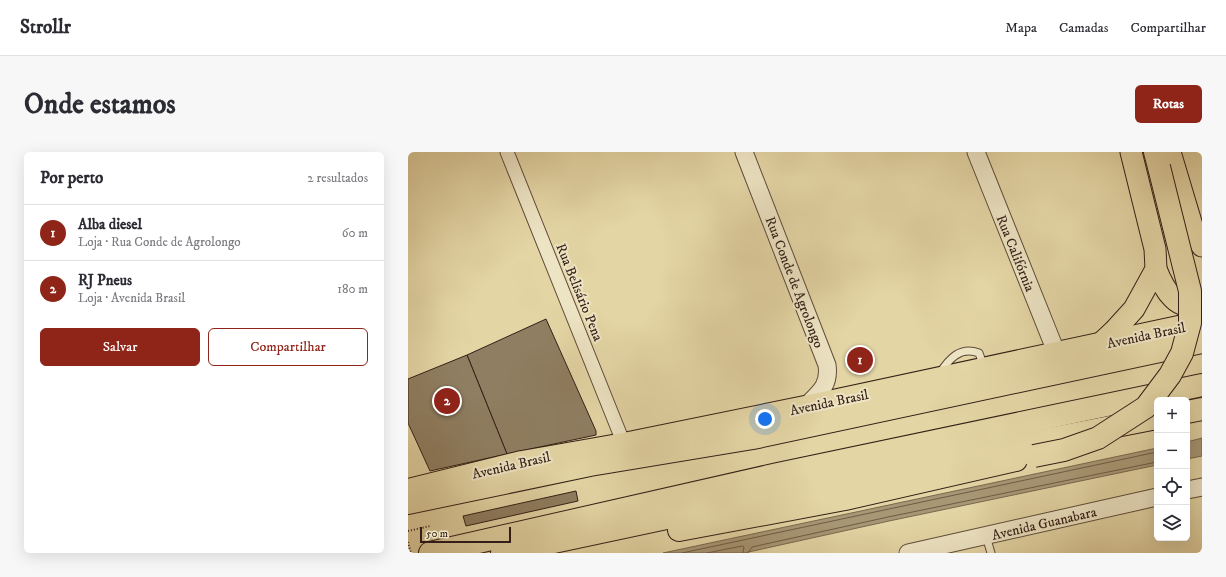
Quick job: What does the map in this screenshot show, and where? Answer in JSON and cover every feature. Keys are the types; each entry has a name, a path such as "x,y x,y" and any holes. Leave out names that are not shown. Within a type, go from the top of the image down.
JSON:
{"highway":[{"path":"570,538 610,543 845,500 1064,450 1098,438 1146,407 1170,375 1182,353 1190,323 1190,291 1161,157"},
{"name":"Avenida Brasil","path":"409,491 522,462 624,444 805,407 1202,322"},
{"name":"Avenida Brasil","path":"409,491 590,465 753,438 1202,342"},
{"path":"430,553 778,474 1202,385"},
{"path":"1190,411 1202,409"},
{"path":"502,553 921,464 1154,419"}],"main road":[{"path":"1131,152 1155,249 1156,269 1168,294 1174,300 1183,305 1192,306 1202,301"},
{"path":"1161,157 1196,216 1194,232 1202,246"},
{"path":"1099,345 1114,332 1134,309 1156,269"}],"street":[{"name":"Rua Belisário Pena","path":"507,152 624,444"},
{"name":"Rua Conde de Agrolongo","path":"744,152 827,365 829,376 824,387 805,407"},
{"name":"Rua Califórnia","path":"976,152 1057,354"},
{"path":"1190,489 1202,487"},
{"name":"Avenida Guanabara","path":"908,553 1154,498"}],"lane":[{"path":"986,536 991,553"}],"path":[{"path":"408,531 430,526"},
{"path":"408,542 411,553"}],"water":[{"path":"1202,438 1202,456 1190,458 1190,441"},
{"path":"1154,449 1154,466 744,553 663,553"}],"building":[{"path":"546,319 596,431 596,435 507,454 467,355"},
{"path":"467,355 507,454 430,471 408,423 408,379"},
{"path":"576,491 578,501 466,526 463,516"}],"place":[{"name":"Alba diesel","path":"860,360"},
{"name":"RJ Pneus","path":"447,401"}]}
